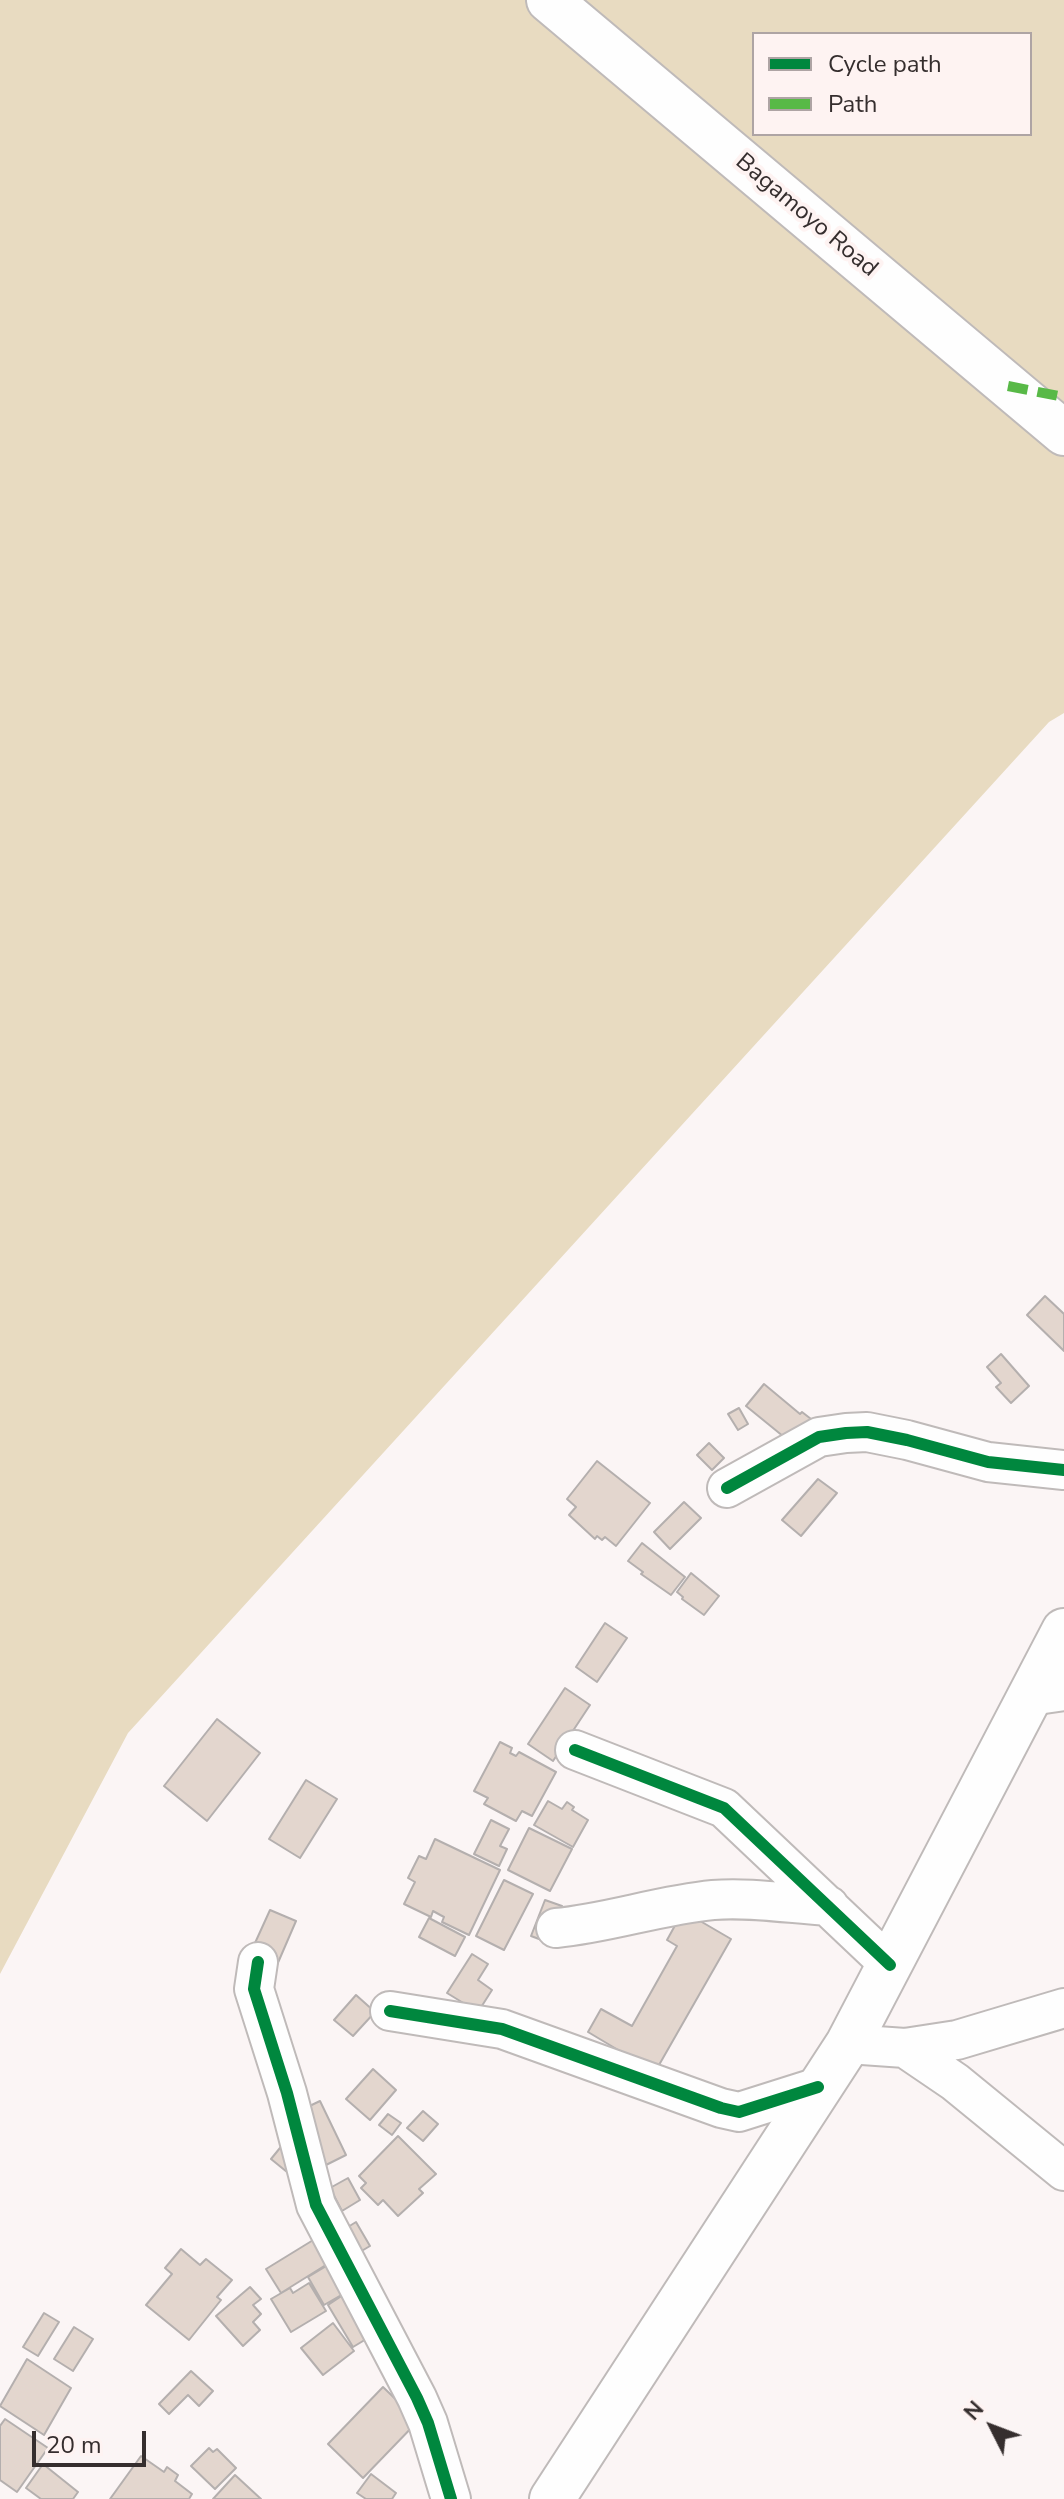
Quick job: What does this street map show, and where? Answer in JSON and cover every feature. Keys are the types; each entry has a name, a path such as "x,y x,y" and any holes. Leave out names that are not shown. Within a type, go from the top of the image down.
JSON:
{"main road":[{"name":"Bagamoyo Road","path":"549,0 1064,433"},
{"path":"552,2499 848,2044 890,1965 1047,1694 1064,1631"}],"street":[{"path":"727,1488 819,1437 846,1433 867,1432 907,1440 988,1462 1064,1470"},
{"path":"575,1750 724,1808 890,1965"},
{"path":"556,1928 713,1900 829,1906"},
{"path":"258,1962 254,1989 287,2093 316,2205 417,2398 428,2423 451,2499"},
{"path":"848,2044 905,2048 957,2040 1064,2008"},
{"path":"390,2011 502,2029 739,2112 818,2087"},
{"path":"905,2048 955,2082 1064,2171"}],"shaded area":[{"path":"0,0 1064,0 1064,713 1049,722 128,1733 0,1974"}],"building":[{"path":"1045,1296 1064,1314 1064,1351 1027,1315"},
{"path":"1001,1354 1029,1386 1011,1403 996,1387 1001,1383 987,1367"},
{"path":"764,1384 820,1426 800,1450 746,1406"},
{"path":"739,1408 748,1424 738,1430 728,1414"},
{"path":"709,1443 724,1458 712,1470 697,1455"},
{"path":"597,1461 650,1503 616,1546 605,1537 602,1540 597,1536 595,1539 569,1515 576,1507 567,1499"},
{"path":"818,1479 837,1493 801,1536 782,1520"},
{"path":"684,1502 701,1518 670,1549 654,1532"},
{"path":"642,1543 685,1577 671,1595 628,1561"},
{"path":"691,1573 719,1596 704,1615 677,1592"},
{"path":"605,1623 627,1638 597,1682 576,1667"},
{"path":"565,1688 590,1705 553,1761 528,1744"},
{"path":"217,1719 260,1753 207,1821 164,1786"},
{"path":"500,1742 512,1748 510,1753 516,1756 519,1752 556,1772 532,1816 522,1811 516,1821 484,1804 488,1798 474,1791"},
{"path":"306,1780 337,1799 300,1858 269,1839"},
{"path":"548,1801 562,1809 567,1802 574,1807 572,1810 588,1820 573,1847 534,1825"},
{"path":"491,1820 509,1829 500,1846 507,1849 499,1866 474,1854"},
{"path":"529,1828 572,1849 550,1891 508,1870"},
{"path":"435,1839 500,1870 469,1935 442,1922 444,1917 433,1911 431,1917 404,1904 415,1882 408,1878 419,1856 426,1859"},
{"path":"504,1880 533,1894 504,1950 476,1936"},
{"path":"545,1900 562,1906 547,1942 531,1936"},
{"path":"270,1910 296,1921 277,1965 250,1954"},
{"path":"683,1911 731,1939 655,2072 588,2032 601,2009 632,2026 677,1946 667,1940"},
{"path":"429,1918 465,1937 455,1956 419,1937"},
{"path":"472,1954 488,1964 478,1980 492,1990 478,2012 447,1993"},
{"path":"356,1995 375,2012 353,2036 334,2020"},
{"path":"373,2069 396,2090 370,2120 346,2099"},
{"path":"320,2101 346,2155 322,2167 295,2113"},
{"path":"423,2111 438,2124 423,2141 407,2128"},
{"path":"388,2114 401,2123 392,2135 379,2125"},
{"path":"398,2136 436,2174 419,2189 423,2193 398,2216 383,2200 378,2205 361,2188 366,2183 359,2176"},
{"path":"284,2143 300,2156 287,2172 271,2159"},
{"path":"348,2178 360,2200 342,2211 330,2188"},
{"path":"356,2222 370,2246 348,2259 335,2235"},
{"path":"323,2234 337,2258 281,2293 266,2269"},
{"path":"181,2249 200,2265 206,2259 232,2280 217,2297 221,2300 189,2340 146,2305 172,2274 165,2268"},
{"path":"333,2262 350,2290 324,2305 308,2277"},
{"path":"309,2283 326,2311 291,2332 271,2299 290,2288 293,2293"},
{"path":"250,2287 261,2299 253,2305 261,2314 253,2322 260,2330 243,2346 216,2316"},
{"path":"346,2293 373,2335 353,2347 328,2305"},
{"path":"44,2313 59,2322 38,2356 23,2347"},
{"path":"333,2323 354,2351 323,2375 301,2348"},
{"path":"74,2327 93,2339 73,2371 54,2359"},
{"path":"27,2359 71,2388 44,2435 0,2406"},
{"path":"191,2371 213,2391 199,2406 188,2395 169,2414 159,2404"},
{"path":"383,2387 418,2421 363,2478 328,2444"},
{"path":"5,2419 48,2448 17,2492 0,2480 0,2426"},
{"path":"209,2448 213,2452 217,2449 236,2468 215,2489 191,2466"},
{"path":"141,2456 164,2472 167,2467 178,2475 175,2481 192,2494 189,2499 110,2499"},
{"path":"43,2464 78,2492 73,2499 41,2499 26,2488"},
{"path":"371,2474 396,2493 392,2499 366,2499 357,2493"},
{"path":"235,2475 261,2499 213,2499"}],"marked path":[{"path":"1008,386 1064,397"}],"cycle path":[{"path":"727,1488 819,1437 846,1433 867,1432 907,1440 988,1462 1064,1470"},
{"path":"575,1750 724,1808 890,1965"},
{"path":"258,1962 254,1989 287,2093 316,2205 417,2398 428,2423 451,2499"},
{"path":"390,2011 502,2029 739,2112 818,2087"}]}
